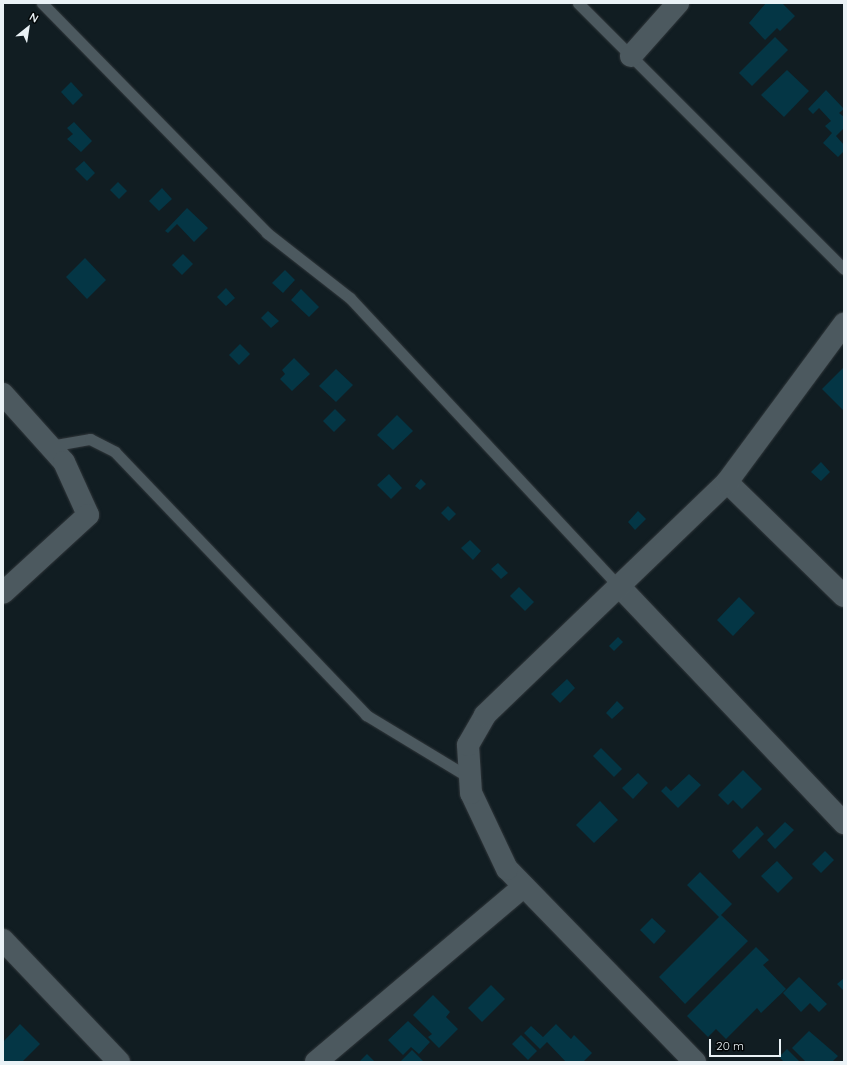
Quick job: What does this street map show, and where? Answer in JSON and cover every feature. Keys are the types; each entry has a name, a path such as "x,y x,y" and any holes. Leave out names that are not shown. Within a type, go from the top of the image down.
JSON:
{"street":[{"path":"631,56 678,3"},
{"path":"695,1062 507,869 471,793 468,745 485,715 727,482 844,324"},
{"path":"3,394 64,462 88,515 3,593"},
{"path":"727,482 844,596"},
{"path":"620,586 844,823"},
{"path":"316,1062 524,886"},
{"path":"8,953 119,1062"}],"lane":[{"path":"42,3 267,233 350,298 620,586"},
{"path":"578,3 844,269"},
{"path":"50,446 90,439 115,452 366,715 470,778"}],"building":[{"path":"766,3 782,3 795,16 780,31 777,28 765,40 749,23"},
{"path":"775,37 788,50 752,86 739,73"},
{"path":"787,70 809,91 784,117 761,95"},
{"path":"71,82 83,95 73,105 61,92"},
{"path":"826,90 844,109 839,113 844,117 844,128 836,136 844,145 844,151 838,157 823,143 832,133 825,126 831,121 819,108 813,114 808,109"},
{"path":"74,122 92,141 81,152 67,139 73,134 67,128"},
{"path":"84,161 95,173 87,181 75,169"},
{"path":"118,182 127,191 119,199 110,190"},
{"path":"162,188 172,199 159,211 149,201"},
{"path":"187,208 208,228 194,242 177,224 168,233 165,231"},
{"path":"183,254 193,264 182,275 172,265"},
{"path":"85,258 106,280 87,299 66,277"},
{"path":"285,270 295,280 283,293 272,283"},
{"path":"226,288 235,298 226,306 217,297"},
{"path":"301,289 319,307 309,317 291,300"},
{"path":"268,311 279,321 271,328 261,318"},
{"path":"240,344 250,354 239,365 229,355"},
{"path":"294,358 310,374 292,391 280,379 285,374 282,370"},
{"path":"844,367 844,411 822,389"},
{"path":"336,369 353,385 336,402 319,386"},
{"path":"335,409 346,420 334,432 323,421"},
{"path":"397,415 413,431 393,450 377,435"},
{"path":"821,462 830,472 821,481 811,472"},
{"path":"389,474 402,488 391,499 377,485"},
{"path":"421,479 426,484 420,490 415,486"},
{"path":"448,506 456,514 449,521 441,513"},
{"path":"638,511 646,519 635,530 628,522"},
{"path":"470,540 481,551 473,560 461,548"},
{"path":"498,563 508,573 501,579 491,569"},
{"path":"519,587 534,602 525,611 510,596"},
{"path":"739,597 755,613 733,636 717,620"},
{"path":"618,637 623,642 614,651 609,646"},
{"path":"567,679 575,688 560,703 551,694"},
{"path":"617,701 624,708 612,719 606,713"},
{"path":"601,748 622,769 614,777 593,756"},
{"path":"743,770 762,789 742,809 733,800 728,805 718,795"},
{"path":"638,773 648,783 633,799 622,788"},
{"path":"689,774 701,785 678,808 661,791 666,786 671,791"},
{"path":"600,801 618,820 594,843 576,825"},
{"path":"785,822 794,830 775,849 767,840"},
{"path":"757,826 764,834 739,859 732,851"},
{"path":"825,851 834,860 821,873 812,864"},
{"path":"777,861 793,878 778,893 761,876"},
{"path":"700,872 732,904 721,915 748,941 685,1004 659,977 719,917 687,885"},
{"path":"652,918 666,931 654,944 640,930"},
{"path":"756,947 769,960 763,965 786,989 761,1013 757,1008 726,1039 716,1029 708,1037 687,1016"},
{"path":"799,977 827,1004 819,1012 810,1003 801,1012 783,993"},
{"path":"844,978 844,991 837,984"},
{"path":"491,985 505,999 482,1022 468,1008"},
{"path":"433,995 450,1012 446,1017 458,1029 439,1048 428,1037 432,1034 413,1015"},
{"path":"408,1021 430,1042 419,1054 411,1047 403,1055 388,1040"},
{"path":"20,1024 40,1044 22,1062 3,1062 3,1042"},
{"path":"556,1024 571,1039 574,1035 592,1053 583,1062 566,1062 547,1042 540,1049 524,1033 531,1026 543,1037"},
{"path":"809,1031 838,1056 832,1062 806,1062 792,1048"},
{"path":"521,1035 537,1051 528,1060 512,1044"},
{"path":"787,1049 800,1062 784,1062 779,1057"},
{"path":"412,1050 424,1062 400,1062"},
{"path":"367,1054 375,1062 359,1062"}]}
